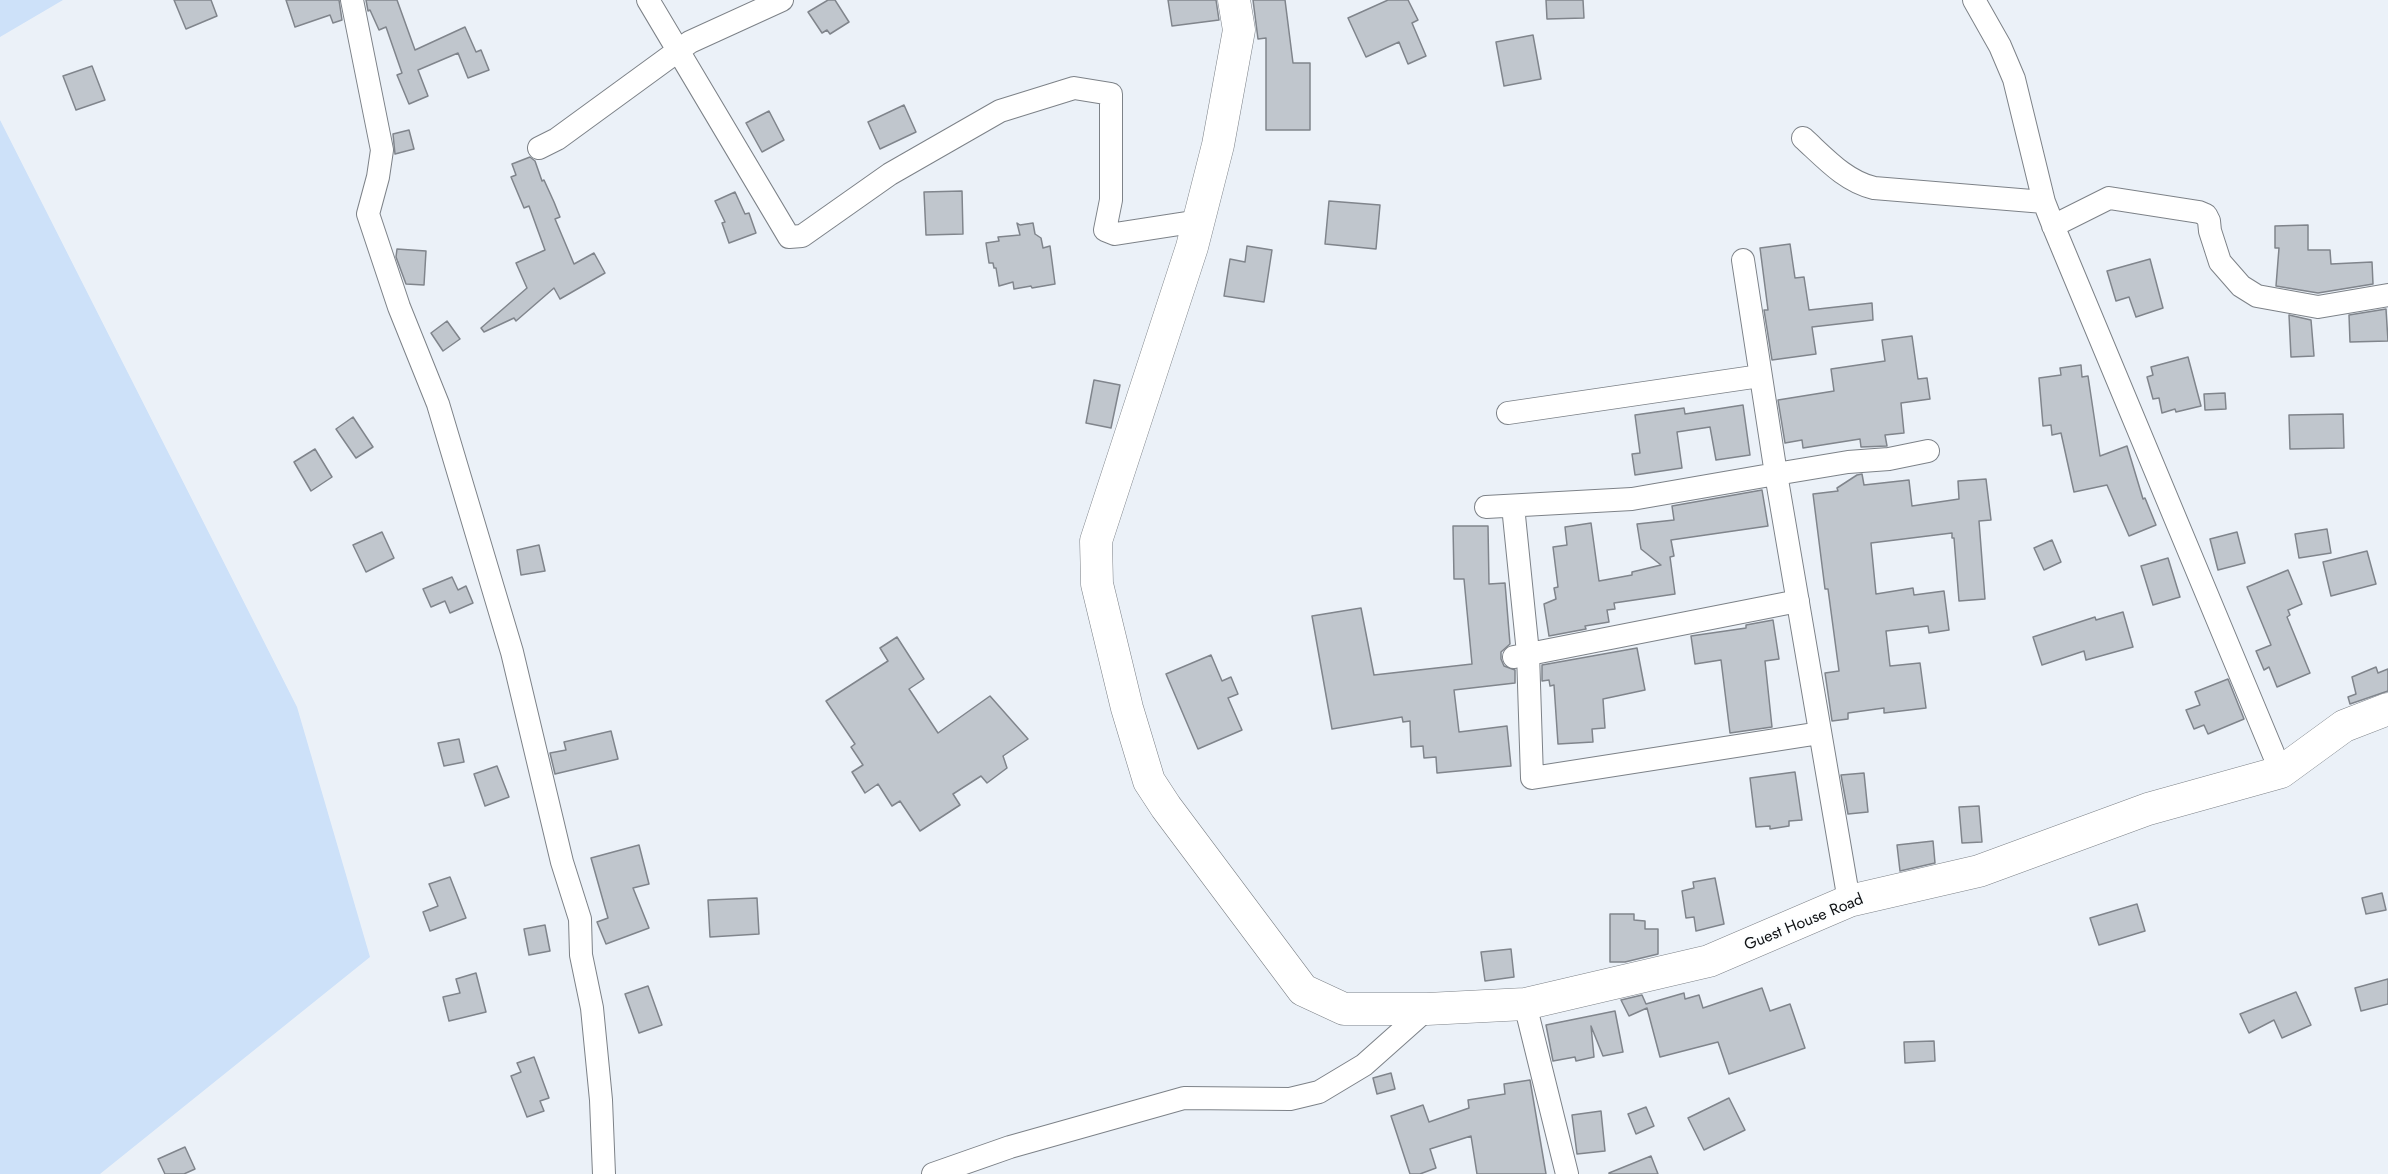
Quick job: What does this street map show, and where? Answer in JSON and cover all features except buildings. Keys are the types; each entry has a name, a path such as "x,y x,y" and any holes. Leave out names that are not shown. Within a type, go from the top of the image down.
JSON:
{"main road":[{"path":"1199,221 1218,145 1239,30 1234,0"},
{"name":"Guest House Road","path":"1199,221 1096,541 1097,584 1127,708 1149,781 1303,990 1344,1009 1427,1009 1525,1004 1709,961 1849,902 1979,870 2148,809 2281,772 2343,726 2388,709"}],"street":[{"path":"352,0 382,150 378,177 368,214 399,307 438,404 512,652 562,862 580,919 580,955 592,1008 602,1100 604,1174"},
{"path":"648,0 677,53 789,237 802,236 891,174 1000,111 1074,88 1111,94 1111,200 1106,230 1115,234 1199,221"},
{"path":"539,148 556,139 690,42 782,0"},
{"path":"1974,0 2000,46 2014,79 2044,202 2053,226 2281,772"},
{"path":"1803,138 1838,170 1860,184 1874,188 2044,202"},
{"path":"2053,226 2109,198 2199,212 2206,215 2209,221 2220,262 2241,286 2257,296 2319,307 2388,295"},
{"path":"1743,260 1776,474 1849,902"},
{"path":"1508,413 1760,376"},
{"path":"1486,507 1632,499 1848,462 1889,459 1928,451"},
{"path":"1513,506 1520,655 1532,778 1820,733"},
{"path":"1520,655 1798,601"},
{"path":"1525,1004 1567,1174"},
{"path":"933,1174 1010,1147 1184,1098 1290,1099 1319,1092 1364,1065 1427,1009"}],"shaded area":[{"path":"0,0 63,0 0,37"},
{"path":"0,120 297,707 370,957 100,1174 0,1174"}]}
